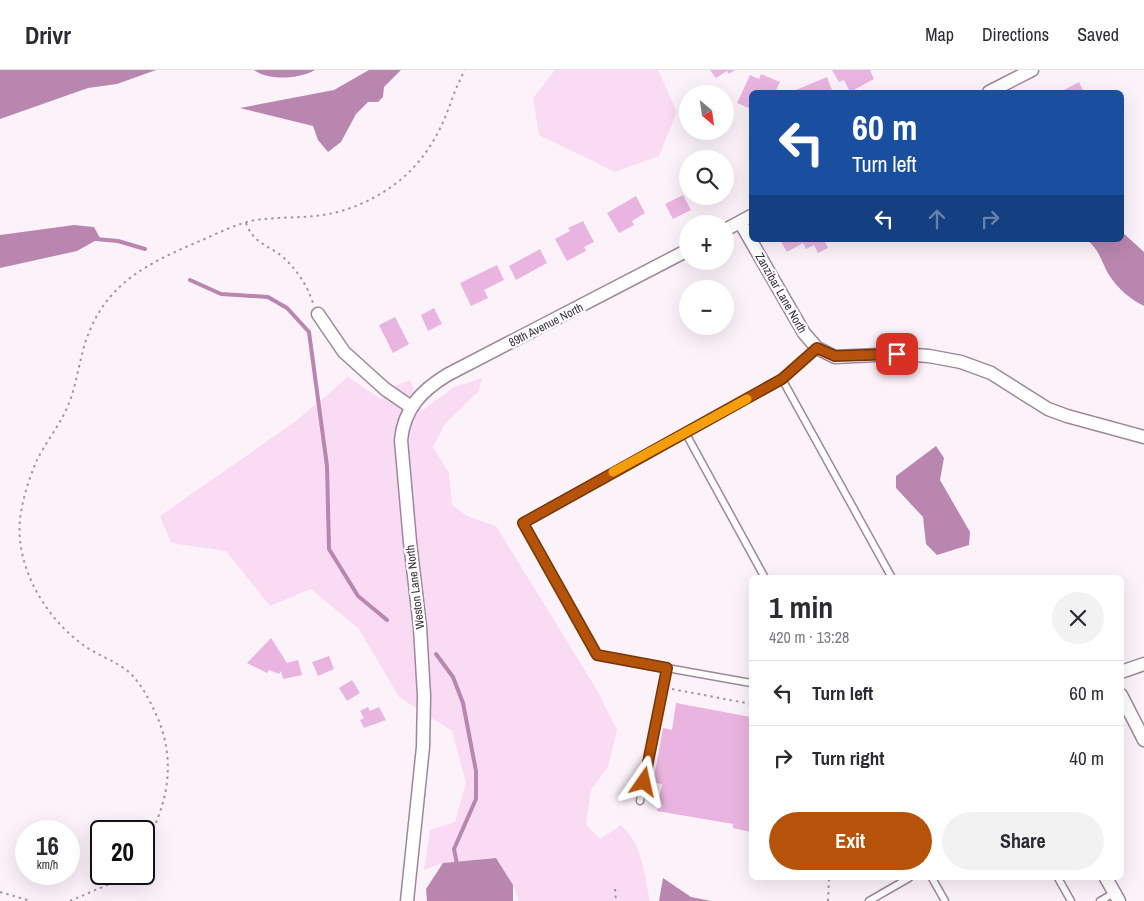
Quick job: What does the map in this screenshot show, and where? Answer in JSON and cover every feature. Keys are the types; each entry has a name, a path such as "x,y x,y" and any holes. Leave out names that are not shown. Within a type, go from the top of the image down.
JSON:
{"street":[{"path":"993,90 1032,70"},
{"path":"734,225 746,219"},
{"name":"Zanzibar Lane North","path":"758,242 804,333 817,348"},
{"name":"89th Avenue North","path":"411,407 428,387 447,375 679,255"},
{"path":"318,314 344,352 385,389 411,407"},
{"path":"817,348 835,356 897,354 929,356 961,362 991,373 1048,409 1144,438"},
{"name":"Weston Lane North","path":"406,901 423,746 424,696 420,627 401,440 402,427 411,407"},
{"path":"1124,667 1144,664"},
{"path":"1124,701 1144,740"},
{"path":"1107,880 1116,897"}],"lane":[{"path":"749,683 597,655 523,523 782,379 817,348"},
{"path":"782,379 890,575"},
{"path":"685,432 763,575"},
{"path":"640,801 667,668"},
{"path":"868,901 905,880"},
{"path":"933,880 945,901"},
{"path":"1059,880 1071,901"},
{"path":"1100,901 1116,897"}],"path":[{"path":"155,825 167,789 166,744 158,720 144,692 132,675 78,641 49,611 36,589 26,565 20,538 21,514 33,470 68,407 88,333 106,300 123,282 147,265 246,222 339,212 362,204 392,186 415,165 433,142 465,70"},
{"path":"246,222 251,234 282,256 297,272 318,314"},
{"path":"663,687 749,704"},
{"path":"828,901 829,880"},
{"path":"70,901 107,885"},
{"path":"615,889 616,901"},
{"path":"0,892 31,901"}],"shaded area":[{"path":"0,70 156,70 117,84 88,88 0,119"},
{"path":"254,70 315,70 284,78 260,74"},
{"path":"369,70 401,70 384,87 383,97 378,102 368,102 356,114 341,142 328,152 318,140 313,126 240,108 334,90"},
{"path":"555,70 658,70 677,112 659,156 615,172 539,135 533,98"},
{"path":"74,225 94,227 100,238 77,251 0,268 0,235"},
{"path":"1124,234 1144,252 1144,306 1129,297 1116,285 1097,251 1089,242 1124,242"},
{"path":"348,377 381,399 397,385 410,380 422,411 454,387 482,378 479,391 445,424 433,447 449,473 452,505 467,516 496,526 597,690 617,730 608,767 591,790 586,824 600,839 621,825 628,833 642,860 650,901 519,901 513,885 495,858 443,863 424,870 430,830 455,822 466,783 452,731 399,697 359,629 311,589 270,606 226,551 171,543 160,516 296,421"},
{"path":"936,446 944,458 940,480 970,532 969,545 937,555 926,544 923,517 896,488 896,476"},
{"path":"496,858 513,885 513,901 427,901 426,889 443,863"},
{"path":"663,878 691,897 711,901 659,901"}],"building":[{"path":"710,70 735,70 729,74 727,71 716,78"},
{"path":"832,70 870,70 874,79 854,90 849,90 844,80 839,82"},
{"path":"761,74 780,82 776,90 749,90 749,108 737,103 750,75 759,79"},
{"path":"827,77 832,90 796,90"},
{"path":"1079,82 1083,90 1064,90"},
{"path":"636,196 645,213 632,221 634,225 619,233 607,213"},
{"path":"679,197 679,205 688,205 691,210 673,219 665,204"},
{"path":"583,221 594,242 584,247 586,251 567,261 555,239 570,231 568,228"},
{"path":"781,242 825,242 828,248 818,253 814,245 806,249 803,243 787,252"},
{"path":"540,249 547,263 516,280 509,266"},
{"path":"497,265 504,280 484,290 488,298 471,306 460,283"},
{"path":"434,308 442,324 428,331 421,315"},
{"path":"395,317 409,344 393,353 379,325"},
{"path":"271,638 287,663 298,660 302,675 283,679 281,671 279,674 269,670 267,673 247,663"},
{"path":"329,656 334,669 318,676 312,662"},
{"path":"352,680 360,693 347,701 339,688"},
{"path":"676,703 749,717 749,832 733,828 733,824 657,811 662,784 653,783 663,728 672,730"},
{"path":"368,707 370,711 379,707 386,720 364,728 360,720 364,718 360,711"}],"waterway":[{"path":"96,239 118,241 145,249"},
{"path":"190,280 221,294 268,297 287,308 309,332 327,466 329,549 358,596 387,620"},
{"path":"436,654 453,677 463,703 476,771 476,799 454,849 457,864"}],"slow traffic":[{"path":"613,472 747,399"}],"route":[{"path":"644,782 667,668 597,655 523,523 782,379 808,358 817,348 835,356 897,354"}]}
